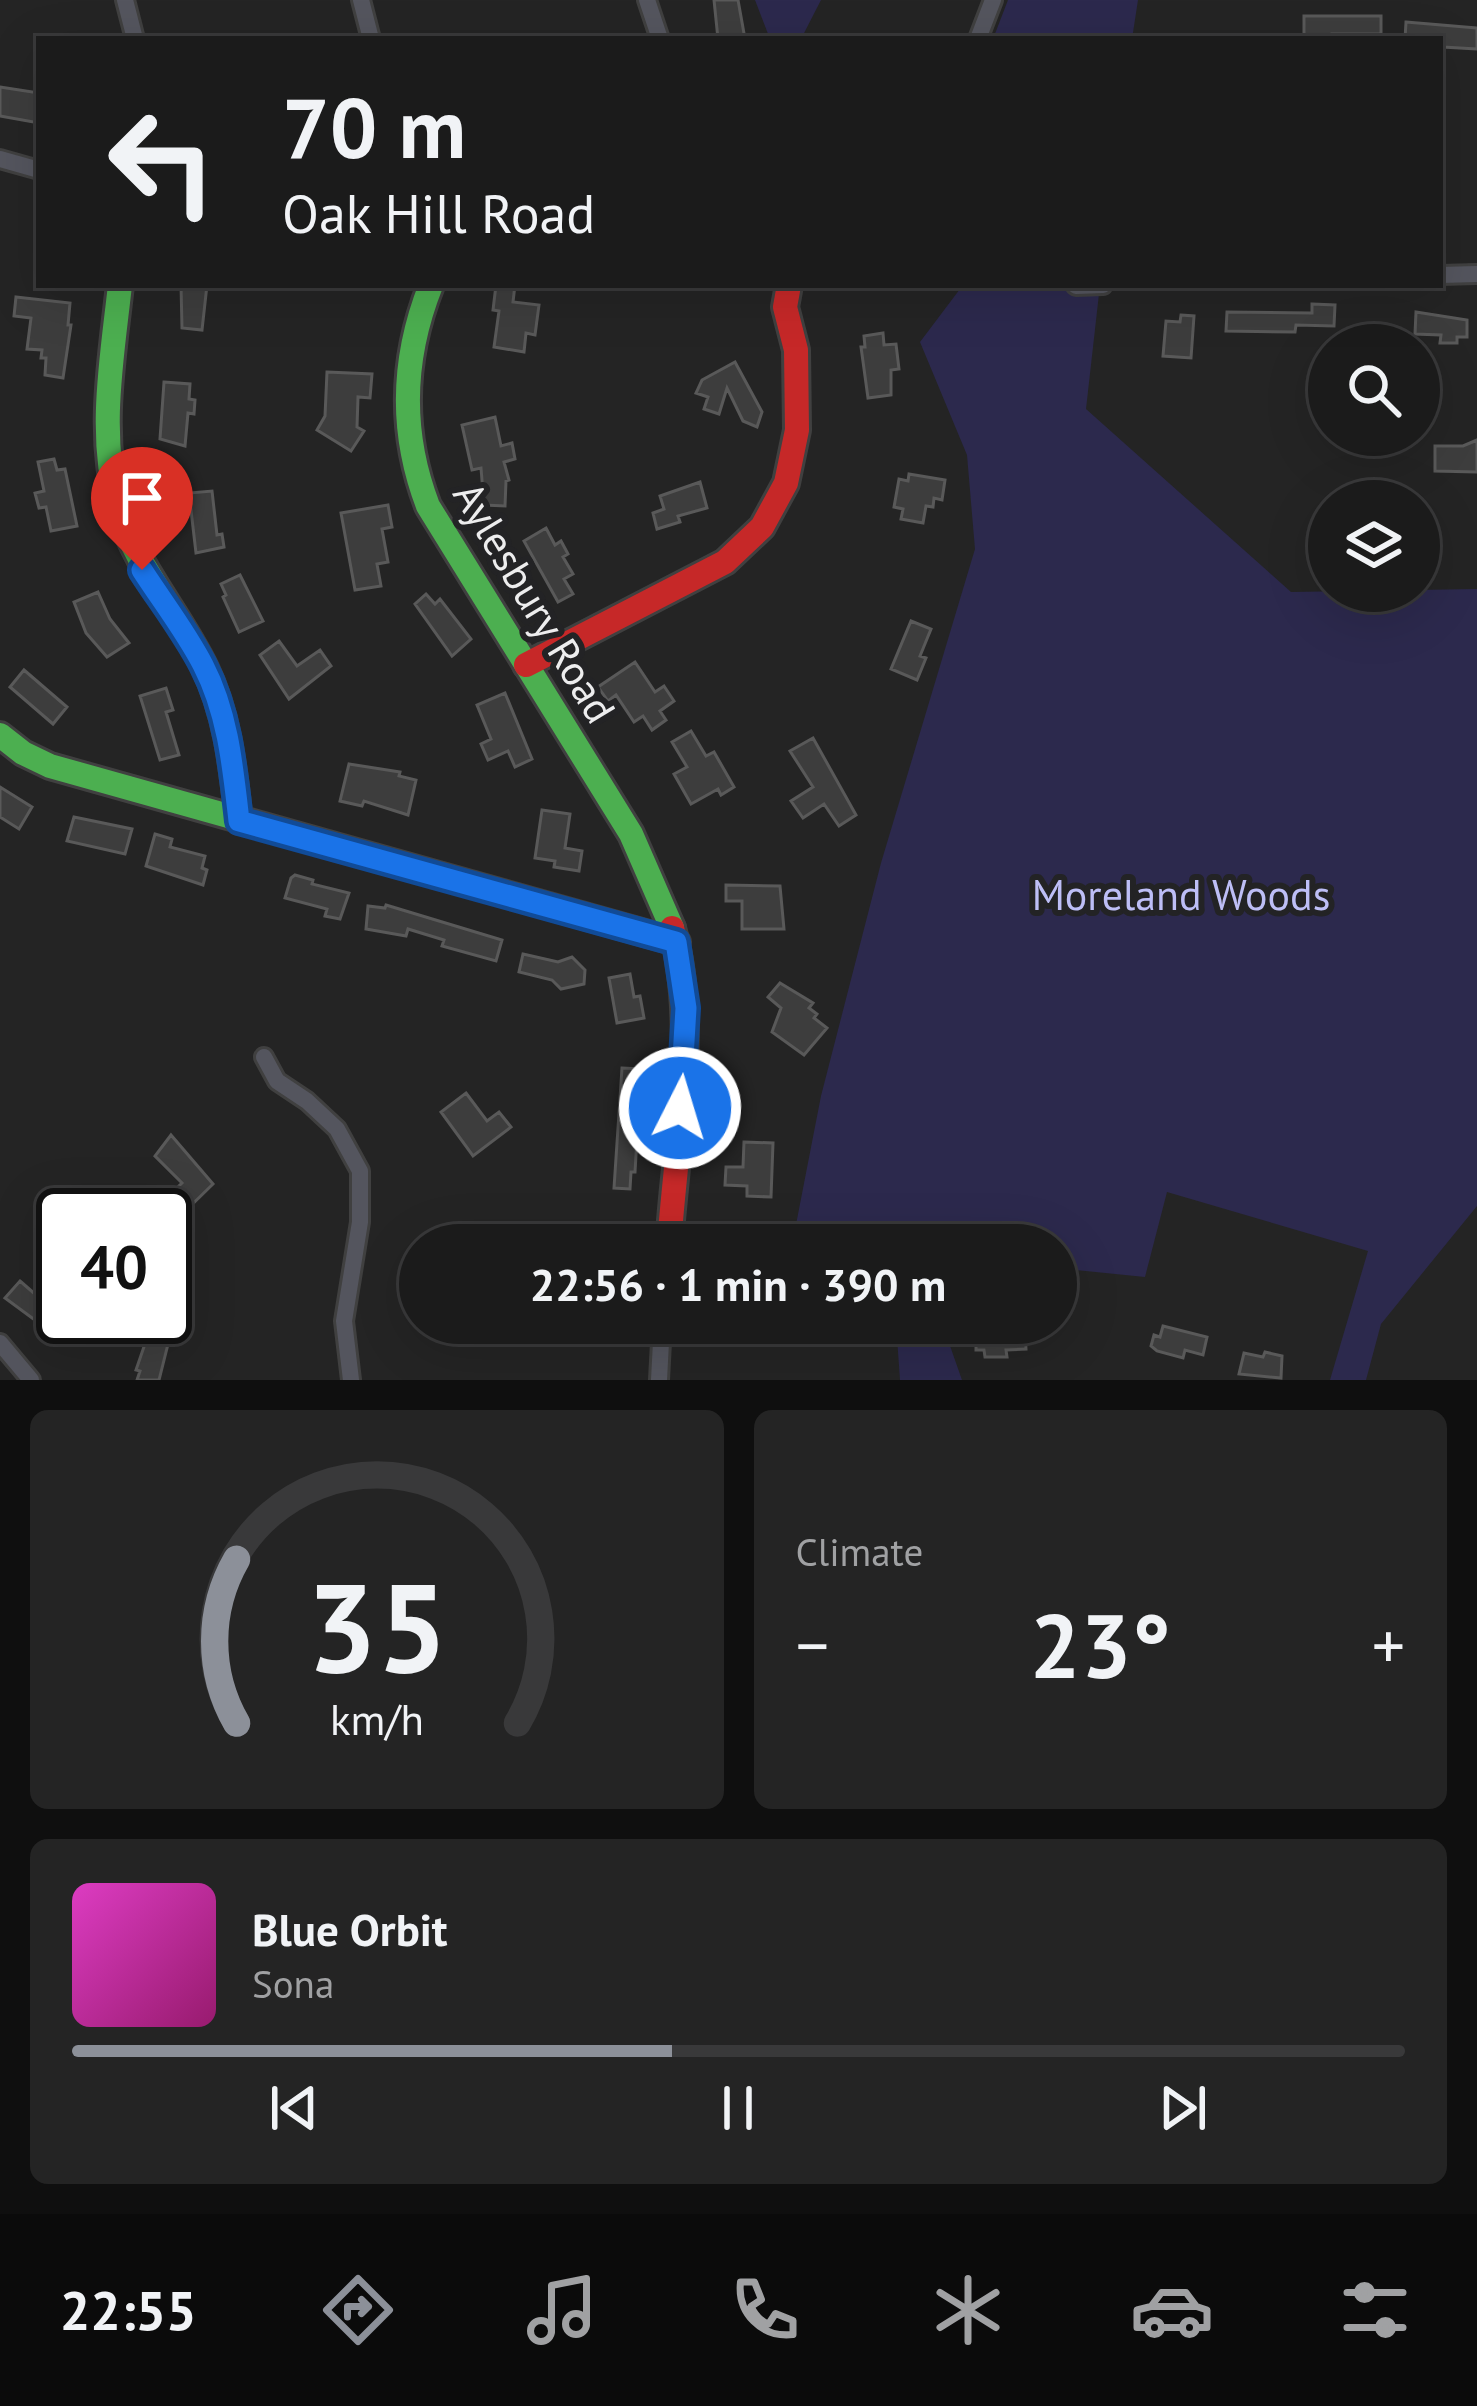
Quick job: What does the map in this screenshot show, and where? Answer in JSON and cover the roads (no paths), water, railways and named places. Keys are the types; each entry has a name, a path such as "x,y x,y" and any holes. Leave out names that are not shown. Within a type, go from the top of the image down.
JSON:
{"street":[{"path":"125,0 134,36"},
{"path":"361,0 370,36"},
{"path":"647,0 659,36"},
{"path":"979,36 993,0"},
{"path":"0,159 36,169"},
{"path":"1443,275 1477,274"},
{"path":"120,288 110,410 116,500 142,570 203,664 215,693 239,821"},
{"name":"Aylesbury Road","path":"430,288 406,388 409,456 428,506 631,834 676,942 686,1008 670,1224"},
{"path":"526,665 725,562 762,527 786,483 797,430 796,350 785,307 788,288"},
{"path":"0,735 50,766 676,942"},
{"path":"264,1057 277,1082 307,1101 337,1130 360,1171 360,1222 344,1321 351,1380"},
{"path":"0,1342 31,1380"},
{"path":"659,1380 661,1344"}],"park label":[{"name":"Moreland Woods","path":"1181,894"}]}
